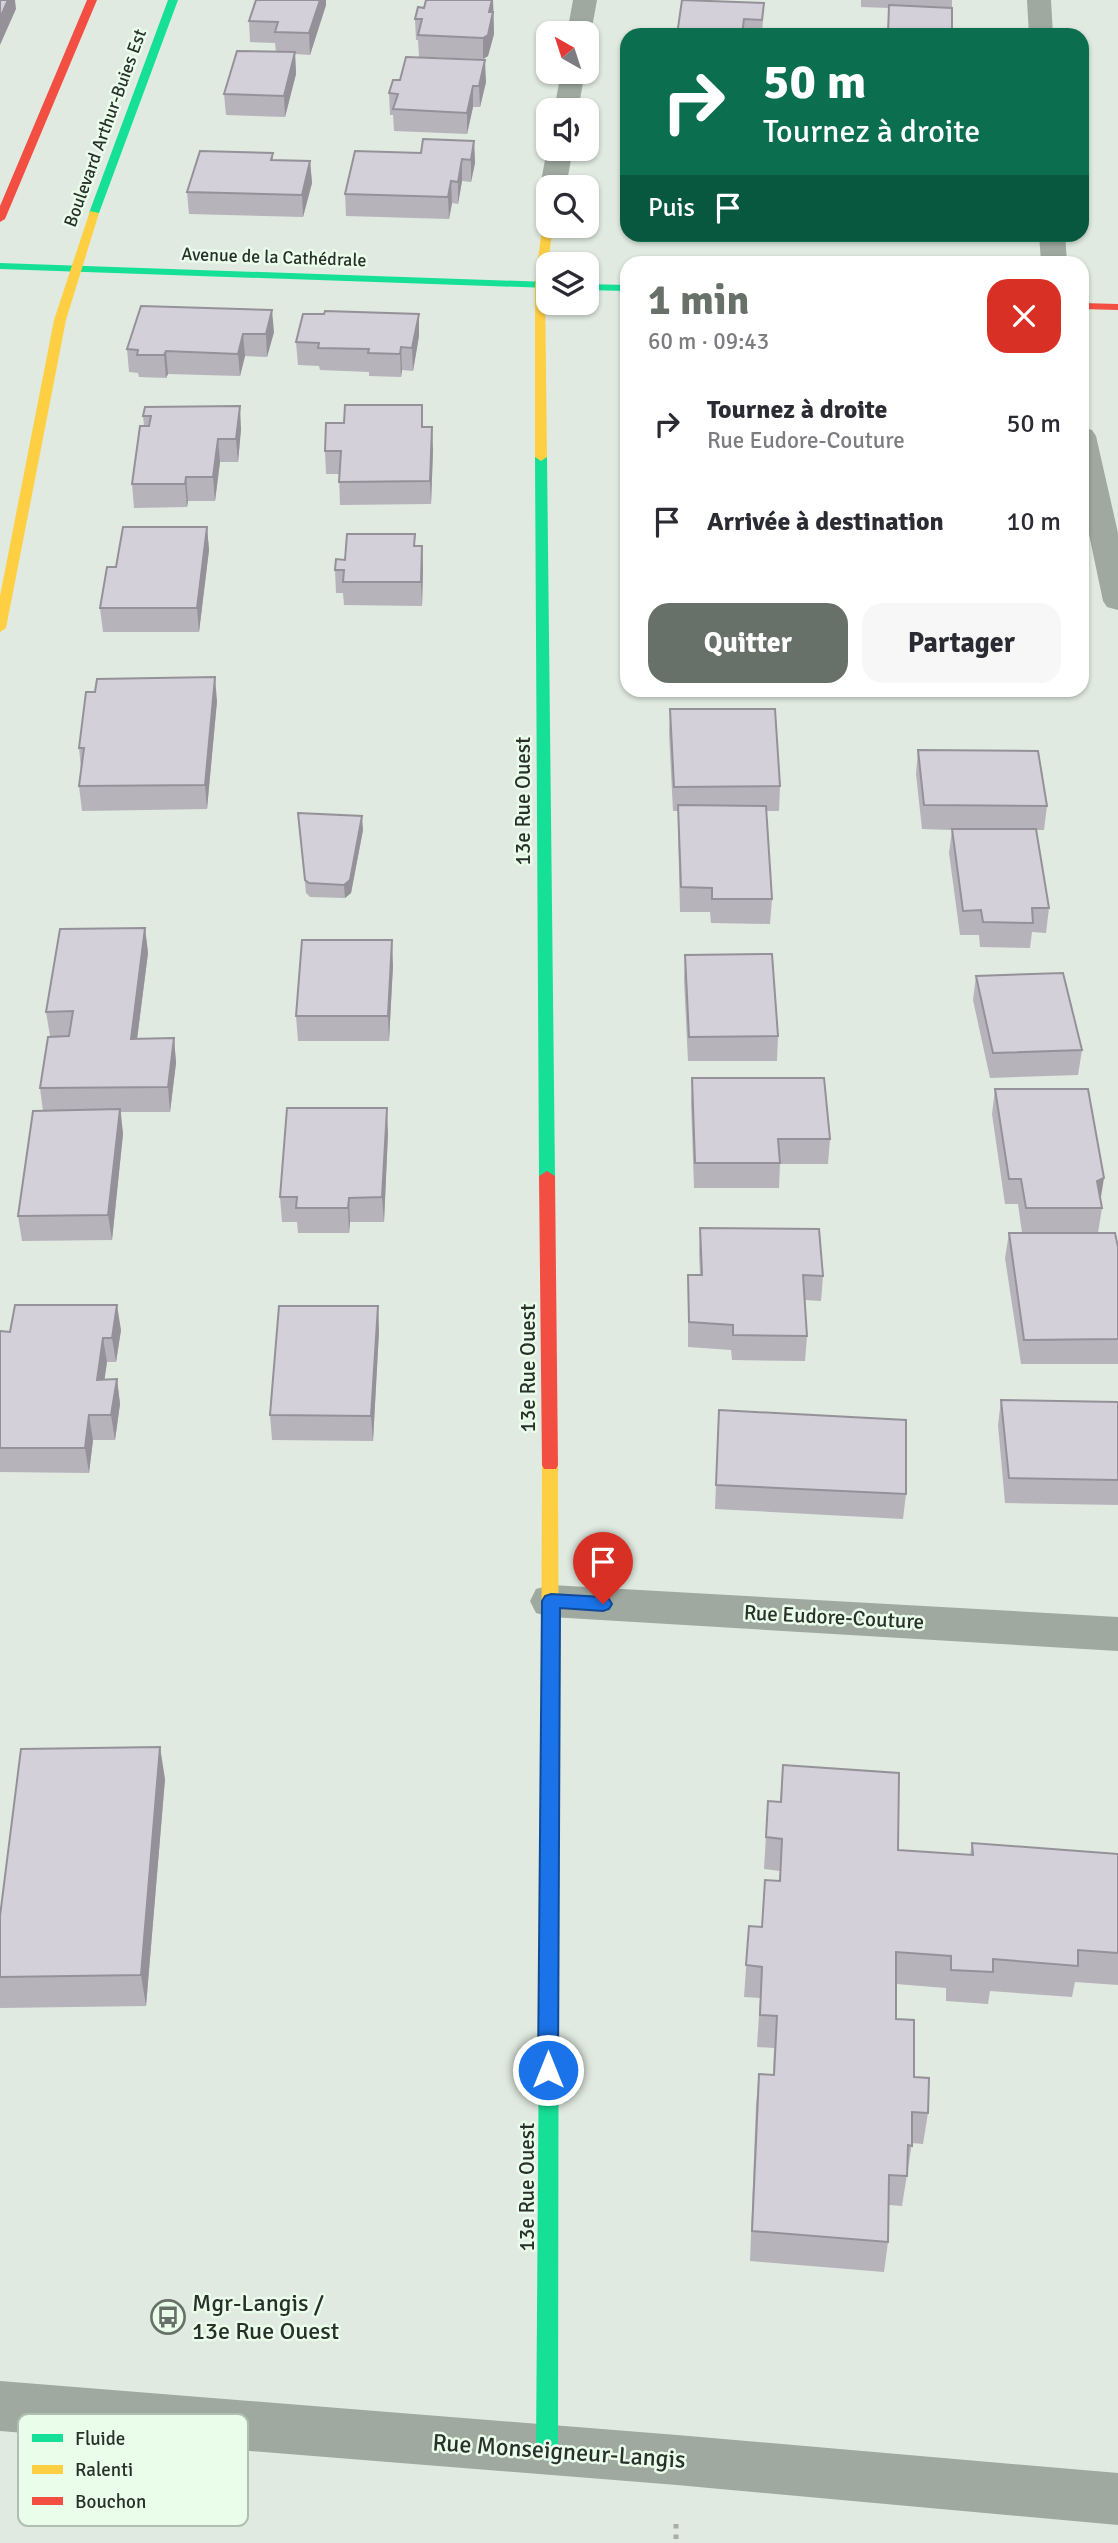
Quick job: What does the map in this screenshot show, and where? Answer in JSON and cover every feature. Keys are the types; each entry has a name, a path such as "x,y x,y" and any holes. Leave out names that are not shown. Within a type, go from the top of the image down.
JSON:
{"street":[{"path":"0,219 92,0"},
{"name":"Boulevard Arthur-Buies Est","path":"0,628 60,320 88,228 173,0"},
{"path":"581,21 585,0"},
{"path":"1040,0 1041,28"},
{"name":"Avenue de la Cathédrale","path":"0,266 536,285"},
{"path":"599,287 620,288"},
{"path":"1089,306 1118,307"},
{"name":"13e Rue Ouest","path":"544,315 551,1601 547,2451"},
{"path":"1089,468 1118,601"},
{"name":"Rue Eudore-Couture","path":"551,1601 1118,1634"},
{"name":"Rue Monseigneur-Langis","path":"0,2406 97,2414"},
{"name":"Rue Monseigneur-Langis","path":"248,2426 1118,2499"}],"building":[{"path":"0,0 8,0 0,18"},
{"path":"256,0 320,0 309,33 275,32 278,22 249,21"},
{"path":"426,0 492,0 489,12 493,12 488,35 483,38 418,35 422,19 415,19 418,7 424,8"},
{"path":"682,0 764,3 762,20 744,19 743,28 678,28"},
{"path":"889,5 952,8 952,28 888,28"},
{"path":"237,51 295,52 284,96 224,94"},
{"path":"406,57 485,60 479,86 473,86 467,113 393,109 398,94 389,93 393,80 400,80"},
{"path":"423,139 474,141 471,160 462,159 458,182 451,181 448,197 345,194 355,151 421,153"},
{"path":"200,151 273,153 271,160 310,161 302,195 187,192"},
{"path":"141,306 272,310 266,334 243,334 238,354 166,351 164,355 137,355 138,350 127,349"},
{"path":"325,311 419,314 412,348 401,347 400,354 368,353 369,349 318,348 319,343 296,342 303,314 324,314"},
{"path":"345,405 422,405 422,427 432,427 430,481 339,482 341,451 325,451 326,423 344,423"},
{"path":"240,406 236,439 218,439 213,477 186,477 185,484 132,484 140,426 149,426 151,416 143,416 145,407"},
{"path":"123,527 207,527 197,608 100,608 107,567 116,567"},
{"path":"347,534 415,534 414,546 422,546 421,582 343,582 344,570 335,570 336,559 345,560"},
{"path":"215,677 205,785 79,786 84,748 79,748 86,692 95,692 97,679"},
{"path":"670,709 775,709 780,786 674,787"},
{"path":"918,750 1038,751 1047,806 924,805"},
{"path":"678,805 766,806 772,899 712,899 712,888 681,887"},
{"path":"298,813 362,816 350,880 344,885 309,883 305,880"},
{"path":"952,829 1036,829 1049,908 1032,908 1033,923 983,922 981,910 963,911"},
{"path":"145,928 131,1039 174,1038 168,1087 40,1088 48,1037 69,1036 73,1011 46,1012 60,929"},
{"path":"302,940 392,940 388,1016 296,1016"},
{"path":"772,954 778,1036 689,1037 685,955"},
{"path":"1063,973 1082,1050 993,1053 976,976"},
{"path":"692,1078 824,1078 830,1139 778,1139 780,1163 695,1163"},
{"path":"995,1089 1088,1089 1104,1178 1097,1181 1102,1208 1026,1208 1021,1179 1009,1179"},
{"path":"287,1108 387,1108 382,1197 349,1198 348,1208 296,1208 297,1197 280,1197"},
{"path":"120,1109 108,1215 18,1216 33,1111"},
{"path":"700,1228 819,1229 823,1276 803,1275 807,1336 733,1335 733,1325 689,1322 688,1275 702,1275"},
{"path":"1009,1233 1115,1233 1118,1247 1118,1339 1024,1340"},
{"path":"15,1305 117,1305 112,1338 103,1338 97,1380 117,1379 111,1415 89,1415 85,1448 0,1448 0,1331 10,1332"},
{"path":"279,1306 378,1306 371,1416 270,1415"},
{"path":"1001,1400 1118,1402 1118,1480 1009,1478"},
{"path":"719,1410 906,1420 906,1494 716,1485"},
{"path":"160,1747 141,1975 0,1977 0,1916 21,1749"},
{"path":"783,1765 899,1773 898,1850 973,1855 972,1843 1118,1854 1118,1953 1078,1950 1078,1966 993,1959 993,1972 951,1970 951,1956 896,1952 896,2019 914,2020 914,2077 929,2078 928,2113 912,2112 912,2146 908,2145 907,2176 889,2175 888,2242 752,2231 759,2074 774,2075 777,2016 760,2015 762,1967 746,1965 749,1926 762,1927 765,1880 780,1881 782,1839 766,1837 768,1801 781,1802"}],"traffic: fast":[{"path":"94,213 173,0"},
{"path":"0,266 536,285"},
{"path":"599,287 620,288"},
{"path":"541,457 547,1176"},
{"path":"547,2451 550,1751"}],"traffic: slow":[{"path":"0,628 60,320 94,213"},
{"path":"541,457 540,285 546,238"},
{"path":"550,1465 550,1751"}],"traffic: jam":[{"path":"0,219 92,0"},
{"path":"1089,306 1118,307"},
{"path":"547,1176 550,1465"}],"place":[{"name":"Mgr-Langis / 13e Rue Ouest","path":"168,2317"}],"route":[{"path":"548,2070 551,1601 603,1604"}]}
